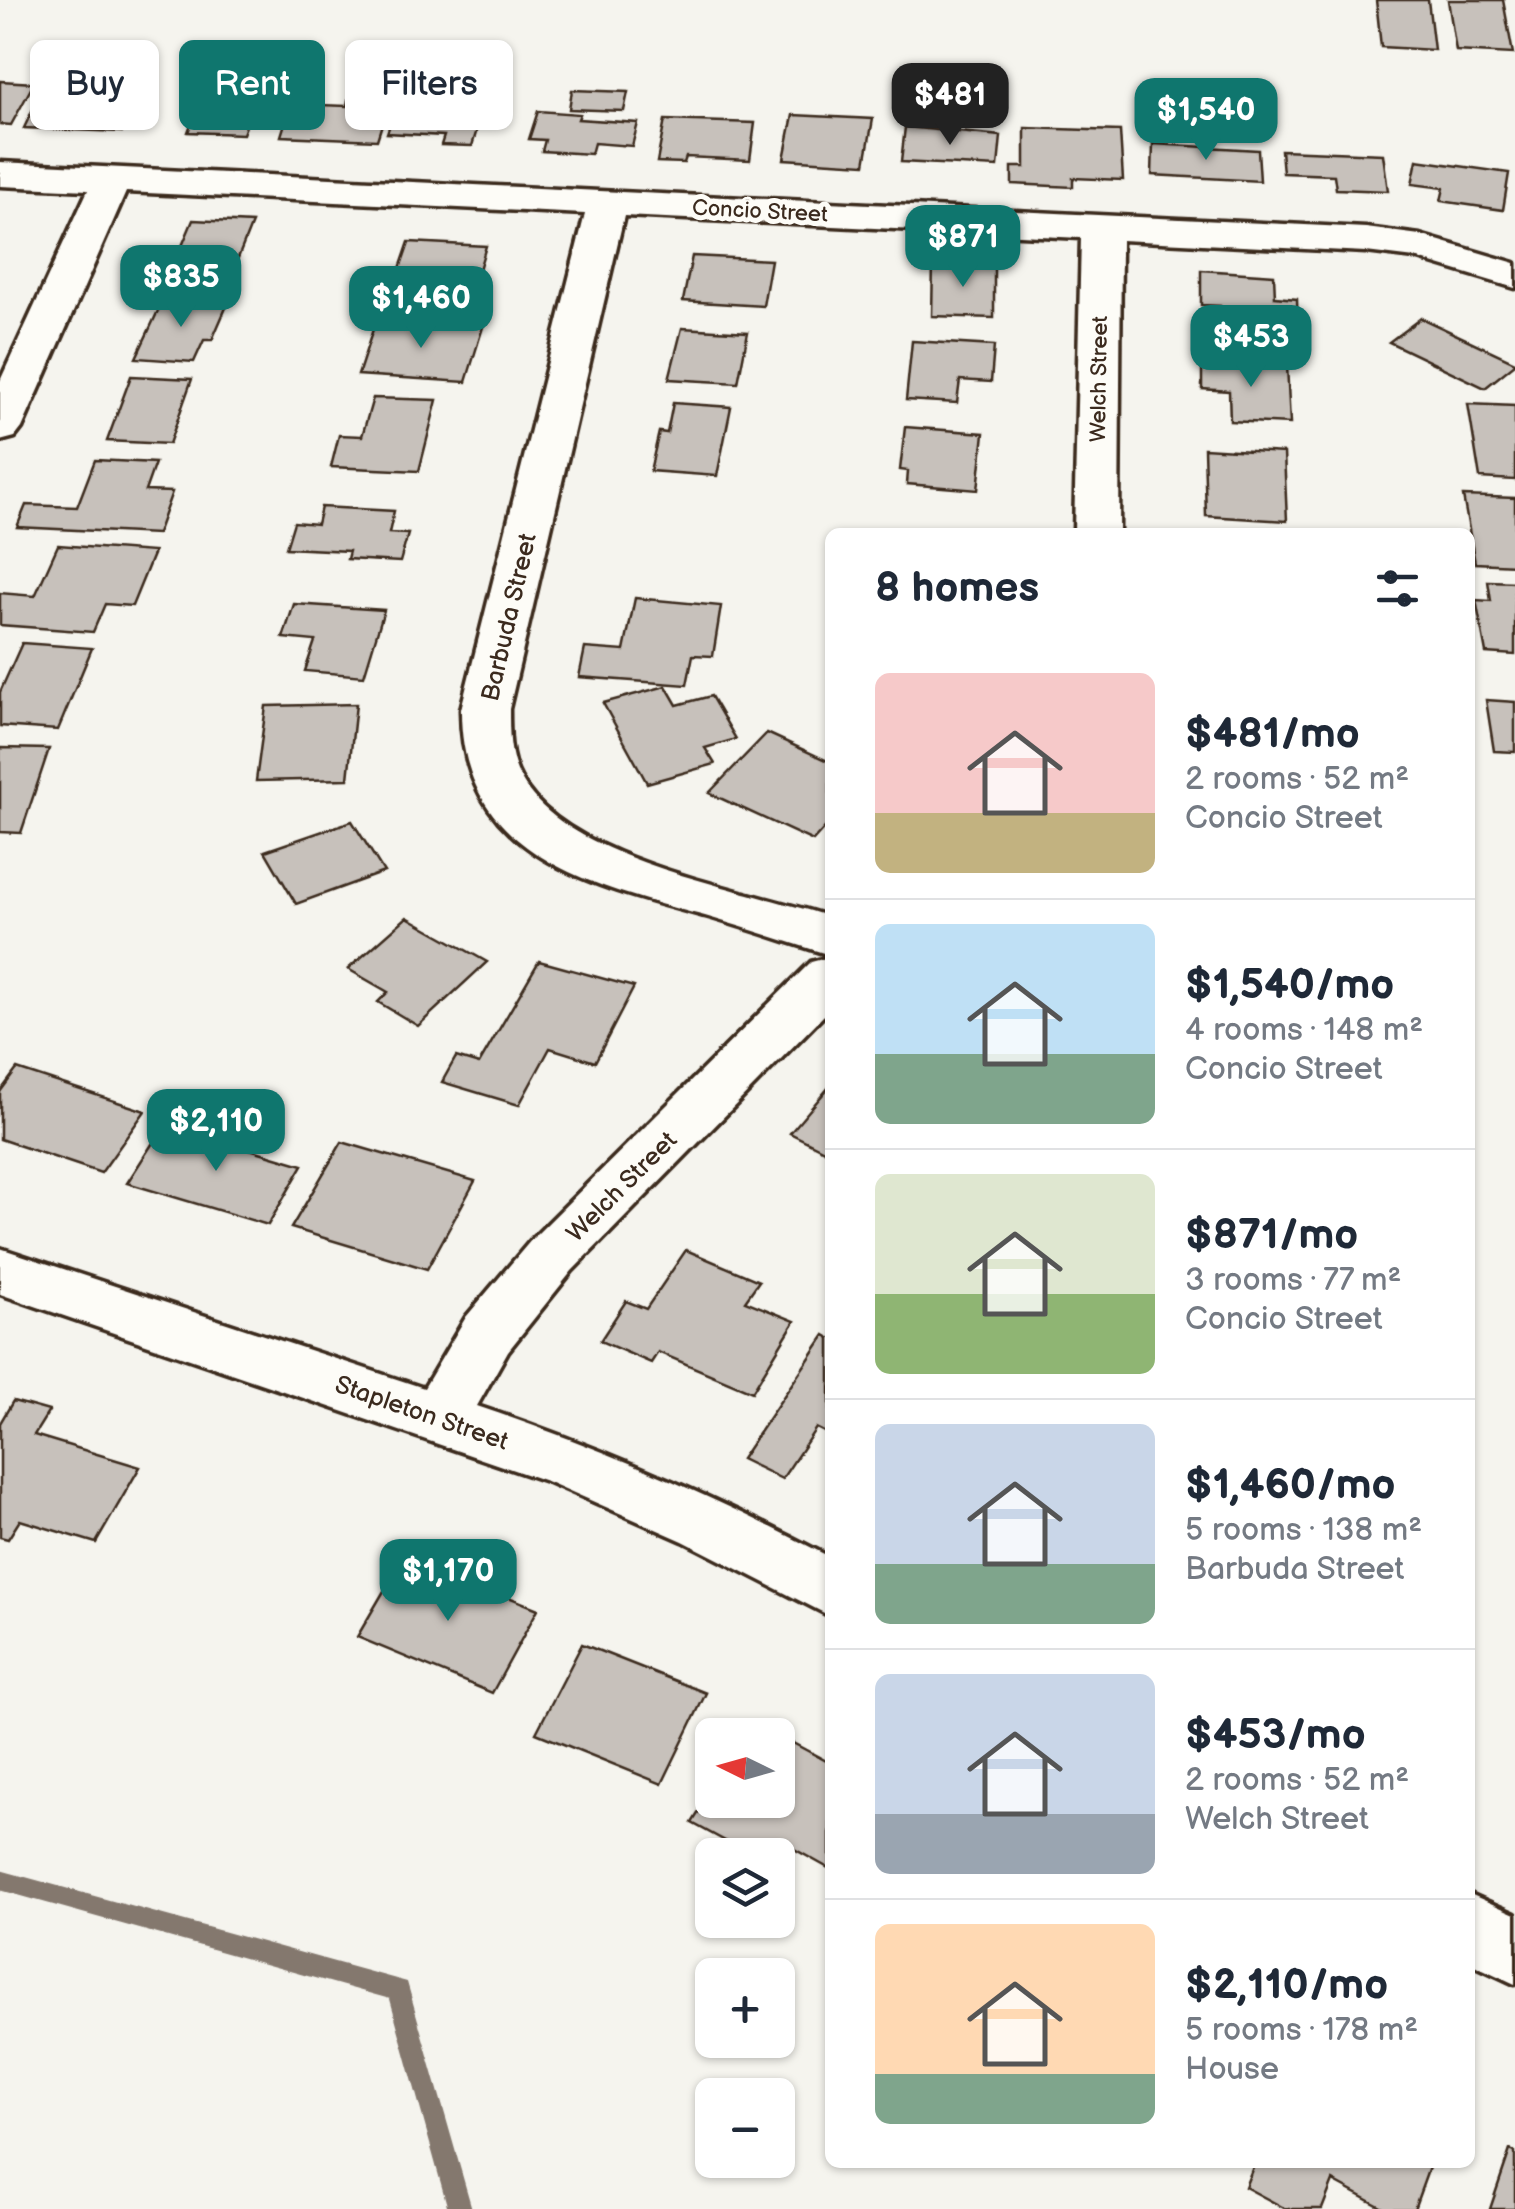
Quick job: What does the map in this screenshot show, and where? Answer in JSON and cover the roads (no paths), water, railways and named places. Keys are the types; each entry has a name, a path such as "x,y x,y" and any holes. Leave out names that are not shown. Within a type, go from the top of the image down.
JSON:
{"street":[{"name":"Concio Street","path":"0,174 1366,240 1420,247 1515,276"},
{"path":"0,428 112,179"},
{"name":"Barbuda Street","path":"607,203 486,709 485,743 495,777 533,827 574,854 623,874 825,935"},
{"name":"Welch Street","path":"1096,528 1101,226"},
{"name":"Welch Street","path":"439,1418 487,1334 552,1255 825,981"},
{"name":"Stapleton Street","path":"0,1271 568,1462 705,1522 825,1585"},
{"path":"1475,1930 1515,1950"}],"waterway":[{"path":"0,1880 399,1990 460,2209"}]}
